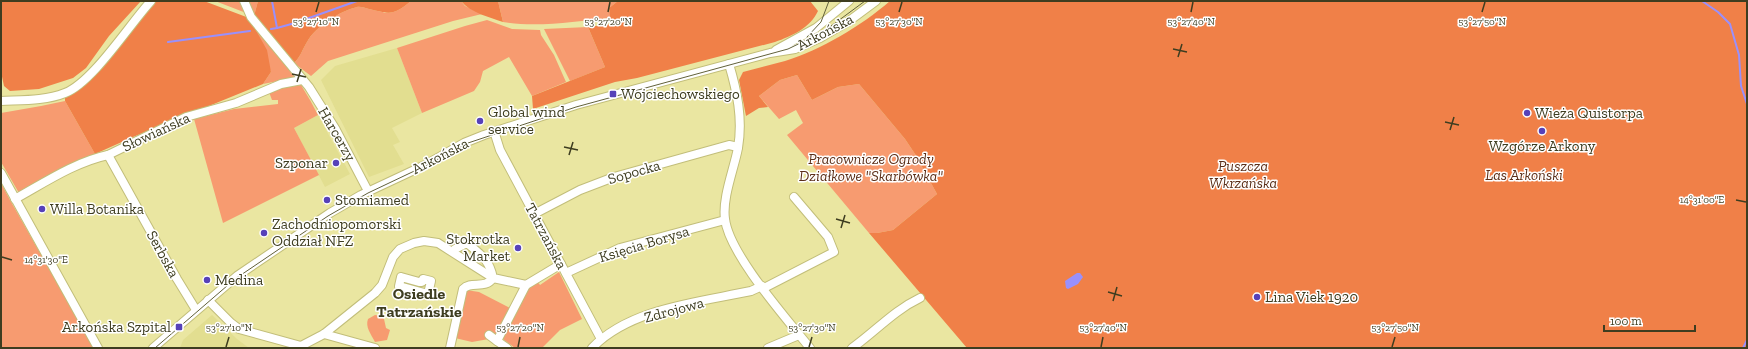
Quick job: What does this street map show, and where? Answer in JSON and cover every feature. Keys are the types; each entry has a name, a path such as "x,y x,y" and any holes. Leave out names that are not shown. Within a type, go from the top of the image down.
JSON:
{"street":[{"path":"1,101 53,97 72,90 93,71 151,1"},
{"name":"Harcerzy","path":"244,1 251,17 293,66 324,109 368,191"},
{"name":"Arkońska","path":"770,53 813,31 848,1"},
{"name":"Arkońska","path":"153,348 196,310 252,265 330,213 368,191 426,165 464,143 494,131 585,103 770,53 795,49 813,41 845,23 876,1"},
{"path":"729,64 739,111 740,126 738,147 726,200 725,220 734,245 763,287 810,348"},
{"name":"Słowiańska","path":"15,199 71,169 108,154 186,118 236,103 281,84 302,80"},
{"name":"Tatrzańska","path":"494,131 500,150 601,339"},
{"name":"Sopocka","path":"534,214 580,190 614,177 729,145 738,147"},
{"name":"Serbska","path":"108,154 176,279 196,310"},
{"path":"1,172 97,348"},
{"name":"Zdrojowa","path":"592,348 601,339 620,327 659,311 763,287 834,252 828,238 794,197"},
{"name":"Księcia Borysa","path":"566,273 620,248 725,220"},
{"path":"208,300 231,323 245,331 301,346 324,334 375,293 382,285 393,257 400,249 414,243 430,241 438,243 453,251 493,278 526,285"},
{"path":"453,251 467,243 485,258 489,264 493,278"},
{"path":"497,341 526,285 561,264"},
{"path":"450,348 463,289 468,286 486,284 493,278"},
{"path":"852,348 871,335 894,313 920,298"},
{"path":"324,334 375,348"},
{"path":"489,335 507,348"},
{"path":"768,348 800,335"}],"shaded area":[{"path":"397,48 422,113 392,128 400,142 393,145 404,164 369,177 321,80 335,66"},
{"path":"318,115 350,174 325,187 294,128"},
{"path":"1077,273 1080,273 1083,277 1078,284 1068,289 1066,288 1065,281"},
{"path":"212,315 237,339 249,348 180,348 183,340"}],"green space":[{"path":"1,1 141,1 109,36 86,68 73,78 39,89 10,91 4,86 1,72"},
{"path":"156,1 204,1 249,18 267,50 271,72 263,84 95,154 65,101 65,96 78,90"},
{"path":"215,1 258,1 254,16"},
{"path":"258,1 411,1 400,9 387,13 363,7 350,9 343,12 322,25 311,36 294,63 254,16"},
{"path":"411,1 461,1 465,6 482,14 453,21 328,61 311,76 294,63 311,36 322,25 343,12 358,7 363,7 387,13 400,9"},
{"path":"461,1 498,1 503,22 475,12"},
{"path":"498,1 618,1 609,8 611,18 544,24 516,24 503,22"},
{"path":"618,1 810,1 818,11 815,17 800,31 775,42 637,78 615,82 533,109 532,96 605,67 588,27 611,24 609,8"},
{"name":"Puszcza Wkrzańska","path":"890,1 1747,1 1747,348 967,348 869,233 893,230 937,194 905,139 859,84 838,87 812,100 797,75 780,80 759,96 768,107 759,108 746,116 739,80 743,72 785,61 826,44 854,28"},
{"path":"249,18 298,77 263,84 271,72"},
{"path":"487,20 512,29 540,30 541,35 554,55 566,82 532,96 509,57 483,71 480,82 474,91 422,113 397,48"},
{"path":"588,27 605,67 570,81 544,29"},
{"name":"Pracownicze Ogrody Działkowe \"Skarbówka\"","path":"797,75 812,100 838,87 859,84 905,139 937,194 893,230 869,233 787,135 803,123 796,110 779,119 759,96 780,80"},
{"path":"301,85 318,115 294,128 319,175 223,223 194,119 234,109 278,104 278,100 272,100 269,92 277,89"},
{"path":"65,101 95,154 19,193 1,162 1,113"},
{"path":"1,183 10,200 94,348 1,348"},
{"path":"559,272 582,319 560,330 542,348 515,348 500,337 472,342 455,338 466,290 479,292 514,310 527,286 537,281 540,285"},
{"path":"375,315 381,316 384,319 386,328 390,330 387,340 375,342 369,330 367,325 368,319"}],"waterway":[{"path":"271,29 277,28 272,1"},
{"path":"277,28 357,1"},
{"path":"1702,1 1718,12 1730,24 1739,55 1741,86 1747,104"},
{"path":"168,42 250,31"},
{"path":"1743,348 1747,340"}],"tram line":[{"path":"807,37 821,22 829,1"},
{"path":"849,1 862,1"},
{"path":"155,348 235,279 328,216 368,193 427,165 468,143 576,107 788,49 823,32 865,1"}],"place":[{"name":"Wojciechowskiego","path":"613,94"},
{"name":"Wieża Quistorpa","path":"1527,113"},
{"name":"Global wind service","path":"480,121"},
{"name":"Wzgórze Arkony","path":"1542,131"},
{"name":"Szponar","path":"336,163"},
{"name":"Stomiamed","path":"327,200"},
{"name":"Willa Botanika","path":"42,209"},
{"name":"Zachodniopomorski Oddział NFZ","path":"264,233"},
{"name":"Stokrotka Market","path":"518,248"},
{"name":"Medina","path":"207,280"},
{"name":"Lina Viek 1920","path":"1257,297"},
{"name":"Arkońska Szpital","path":"179,327"}],"district":[{"name":"Osiedle Tatrzańskie","path":"419,302"}],"park label":[{"name":"Las Arkoński","path":"1524,175"}]}
